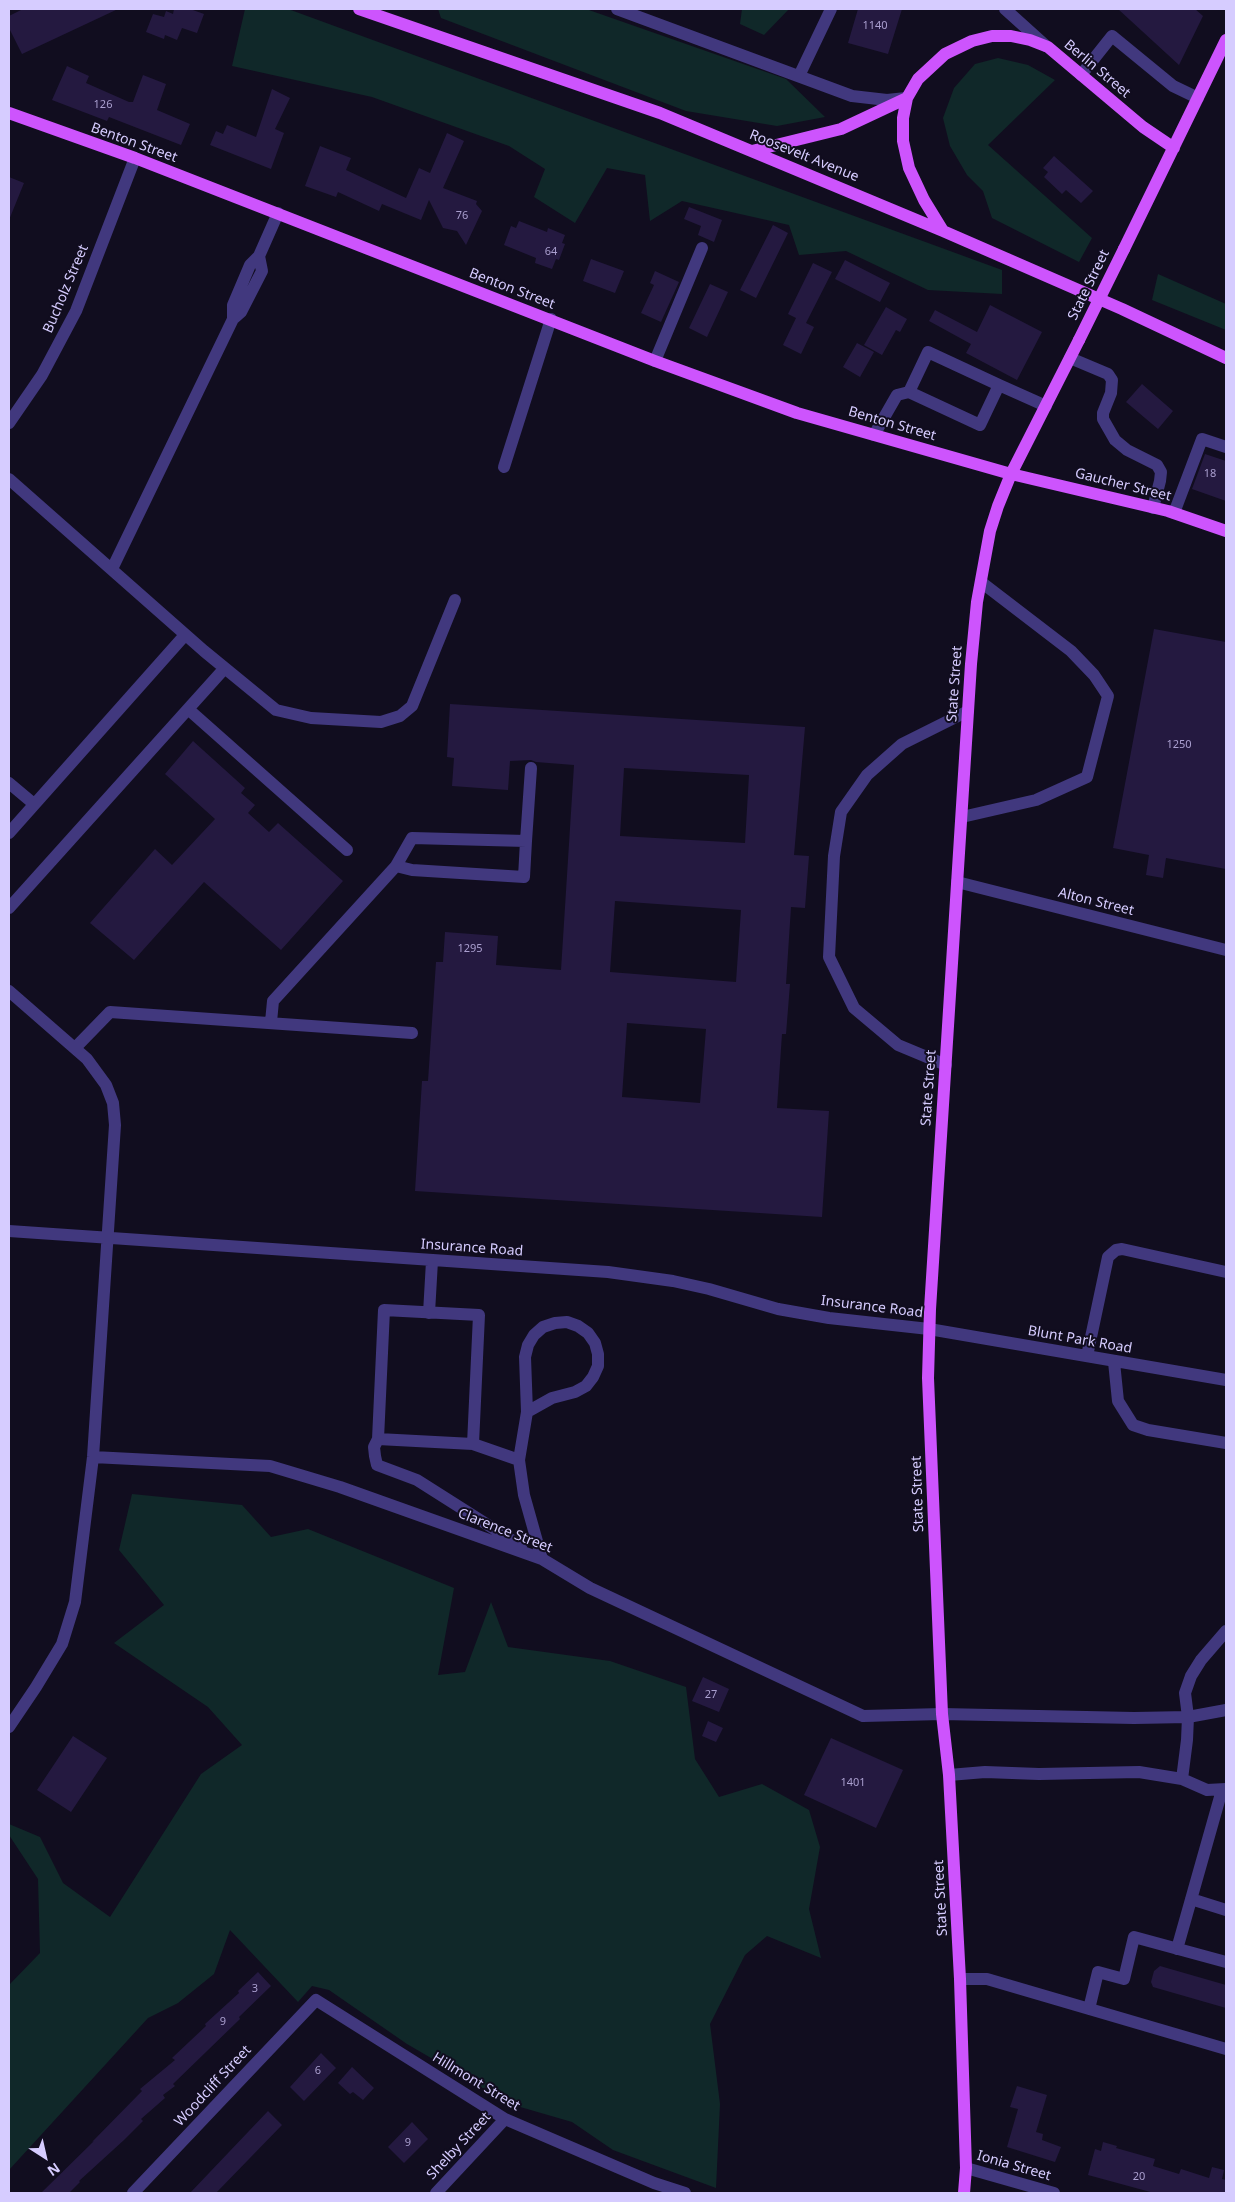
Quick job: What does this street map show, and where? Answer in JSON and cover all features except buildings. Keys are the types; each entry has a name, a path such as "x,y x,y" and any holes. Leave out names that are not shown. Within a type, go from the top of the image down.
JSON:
{"main road":[{"name":"Roosevelt Avenue","path":"359,9 660,113 943,231 1122,309 1226,358"},
{"path":"943,231 924,200 907,160 902,132 907,98 918,79 937,60 953,49 972,40 992,36 1011,36 1048,48"},
{"name":"State Street","path":"964,2193 966,2168 960,1979 949,1775 942,1714 928,1378 929,1329 975,623 994,518 1012,474 1080,340 1226,40"},
{"name":"Berlin Street","path":"1048,48 1143,127 1174,148"},
{"path":"752,151 841,129 907,98"},
{"name":"Benton Street","path":"9,113 135,158 655,361 797,412 1012,474"},
{"name":"Gaucher Street","path":"1012,474 1153,508 1226,530"}],"street":[{"path":"617,9 852,96 887,100 907,98"},
{"path":"799,76 830,9"},
{"name":"Berlin Street","path":"1005,9 1048,48"},
{"path":"1081,75 1112,36 1173,86 1198,98"},
{"name":"Bucholz Street","path":"9,424 42,375 66,333 86,288 135,158"},
{"path":"112,569 233,319 233,306 250,265 259,256 278,213"},
{"path":"655,361 702,248"},
{"path":"504,467 551,319"},
{"path":"909,392 928,352 1046,406"},
{"path":"1070,358 1108,374 1112,380 1111,393 1103,413 1103,419 1115,440 1127,450 1157,465 1161,472 1153,508"},
{"path":"874,435 897,395 909,392 980,425 999,385"},
{"path":"1174,514 1202,439 1226,448"},
{"path":"9,479 224,669 276,710 311,718 381,722 400,716 412,706 456,600"},
{"path":"962,817 1036,800 1087,778 1108,696 1094,675 1071,651 981,582"},
{"path":"9,833 185,635"},
{"path":"9,908 224,669"},
{"path":"188,709 347,850"},
{"path":"946,1065 898,1046 854,1008 828,957 834,856 841,812 867,775 902,744 968,711"},
{"path":"396,866 412,870 524,877 531,768"},
{"path":"9,783 34,804"},
{"path":"270,1022 273,1001 396,866 412,838 526,841"},
{"name":"Alton Street","path":"958,882 1226,950"},
{"path":"9,991 87,1059 106,1085 113,1103 116,1125 93,1457 74,1602 62,1644 9,1727"},
{"path":"74,1048 110,1012 412,1033"},
{"name":"Insurance Road","path":"9,1231 108,1236 432,1261 608,1272 673,1281 709,1289 778,1309 829,1318 929,1329"},
{"path":"1087,1356 1108,1257 1116,1250 1122,1249 1226,1272"},
{"path":"429,1312 432,1261"},
{"path":"473,1444 479,1315 384,1310 378,1439 374,1447 377,1464 417,1480 542,1559"},
{"path":"527,1412 552,1398 575,1392 586,1386 593,1377 598,1366 598,1354 595,1343 588,1333 578,1326 567,1322 555,1322 543,1327 534,1335 528,1345 525,1357 527,1412 519,1460 526,1502 542,1559"},
{"name":"Blunt Park Road","path":"929,1329 1226,1380"},
{"path":"1114,1362 1118,1401 1133,1425 1148,1430 1226,1442"},
{"path":"378,1439 473,1444 519,1460"},
{"name":"Clarence Street","path":"93,1457 270,1466 340,1487 542,1559 590,1588 863,1716 942,1714 1076,1718 1188,1717 1226,1710"},
{"path":"1182,1779 1188,1717 1185,1693 1191,1676 1201,1660 1226,1631"},
{"path":"949,1775 985,1772 1039,1774 1139,1772 1182,1779 1207,1790 1224,1789 1177,1949"},
{"path":"1191,1899 1226,1910"},
{"path":"1089,2009 1098,1972 1124,1979 1134,1937 1226,1962"},
{"path":"960,1979 987,1979 1226,2049"},
{"name":"Hillmont Street","path":"316,2000 505,2119 652,2188 684,2193"},
{"name":"Woodcliff Street","path":"133,2193 316,2000"},
{"name":"Shelby Street","path":"436,2193 505,2119"},
{"name":"Ionia Street","path":"966,2168 1054,2193"}],"green space":[{"path":"245,9 288,9 1002,270 1002,294 928,290 846,251 799,255 789,225 682,201 650,221 645,175 607,168 575,223 534,197 545,169 509,146 372,97 232,66"},
{"path":"438,9 586,9 786,79 825,117 777,126 686,111 441,18"},
{"path":"742,9 789,9 764,35 740,24"},
{"path":"998,58 1028,65 1055,80 988,145 1092,238 1079,262 992,218 983,191 967,175 950,146 943,118 954,88 975,64"},
{"path":"1158,274 1226,304 1226,330 1152,300"},
{"path":"132,1494 242,1505 271,1537 308,1529 454,1588 438,1675 465,1672 491,1602 508,1647 610,1661 686,1687 695,1759 719,1797 762,1784 809,1810 820,1847 809,1909 821,1958 767,1936 745,1955 710,2024 720,2104 716,2188 613,2150 572,2122 510,2104 407,2044 329,1990 312,1986 298,2002 230,1930 214,1974 178,2003 148,2018 9,2170 9,1985 40,1953 38,1879 9,1835 9,1824 40,1837 63,1883 110,1917 201,1774 242,1745 208,1707 114,1643 164,1605 119,1550"}]}
